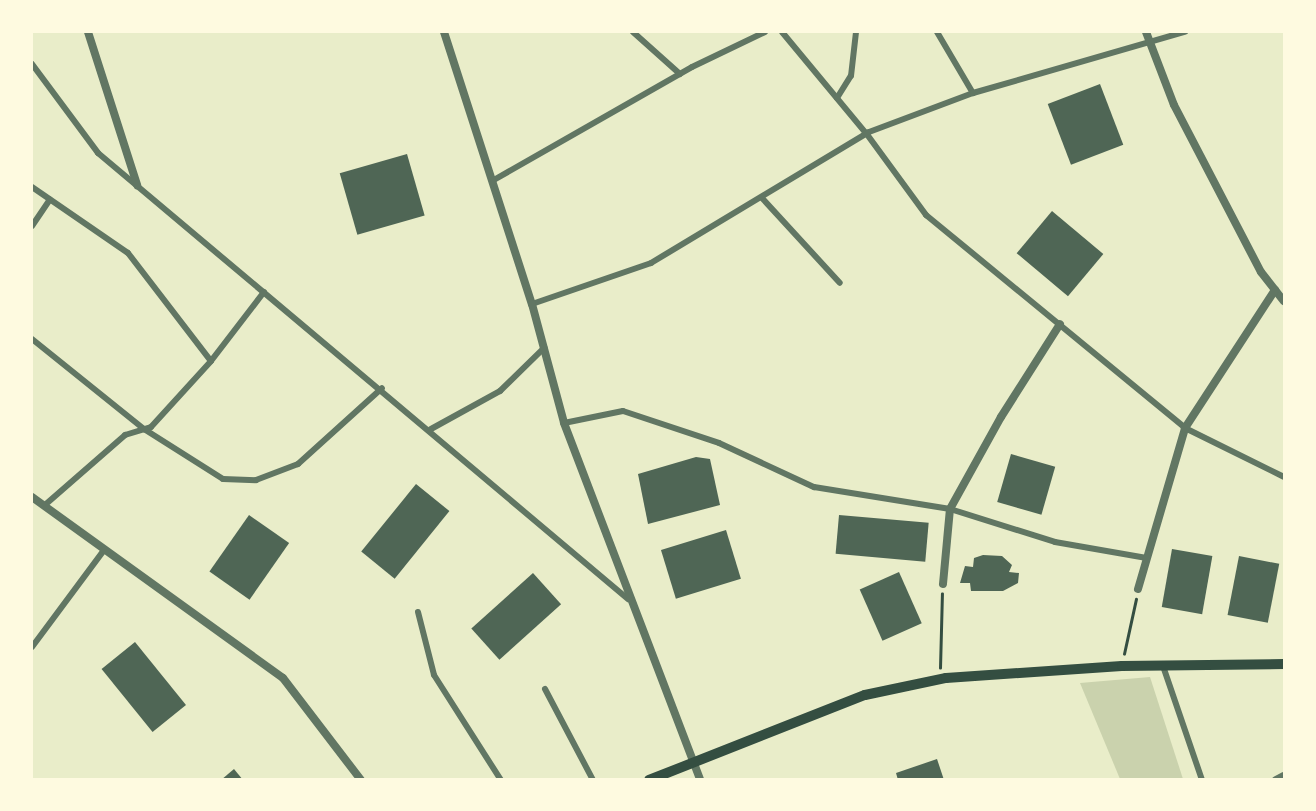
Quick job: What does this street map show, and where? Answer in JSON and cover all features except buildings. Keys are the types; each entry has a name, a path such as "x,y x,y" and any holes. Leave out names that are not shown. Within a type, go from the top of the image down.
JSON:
{"main road":[{"path":"649,779 865,695 939,679 1122,666 1284,664"}],"street":[{"path":"91,32 137,185"},
{"path":"444,32 532,304 564,423 628,599 700,779"},
{"path":"633,32 680,74"},
{"path":"492,181 680,74 765,32"},
{"path":"782,32 866,133 926,215 1185,428 1284,477"},
{"path":"837,98 851,76 856,32"},
{"path":"937,32 973,93"},
{"path":"532,304 650,263 866,133 973,93 1148,36 1185,32"},
{"path":"1148,36 1174,105 1261,272 1284,301"},
{"path":"32,64 98,153 382,388 628,599"},
{"path":"32,187 128,253 211,361"},
{"path":"762,198 840,283"},
{"path":"32,226 50,199"},
{"path":"1138,589 1185,428 1275,290 1284,285"},
{"path":"46,504 125,435 144,429 211,361 264,292"},
{"path":"943,584 950,509 1001,416 1060,324"},
{"path":"32,339 144,429 223,479 257,480 298,464 382,388"},
{"path":"430,429 500,391 544,348"},
{"path":"564,423 623,411 719,443 790,480 950,509 1055,542 1147,558"},
{"path":"32,497 46,504 103,550 283,678 362,779"},
{"path":"32,647 103,550"},
{"path":"418,612 434,675 501,779"},
{"path":"1163,666 1202,779"},
{"path":"545,689 593,779"},
{"path":"1276,779 1284,776"}],"path":[{"path":"939,679 943,584"},
{"path":"1122,666 1138,589"}],"green space":[{"path":"1150,677 1183,779 1120,779 1080,683"}]}
